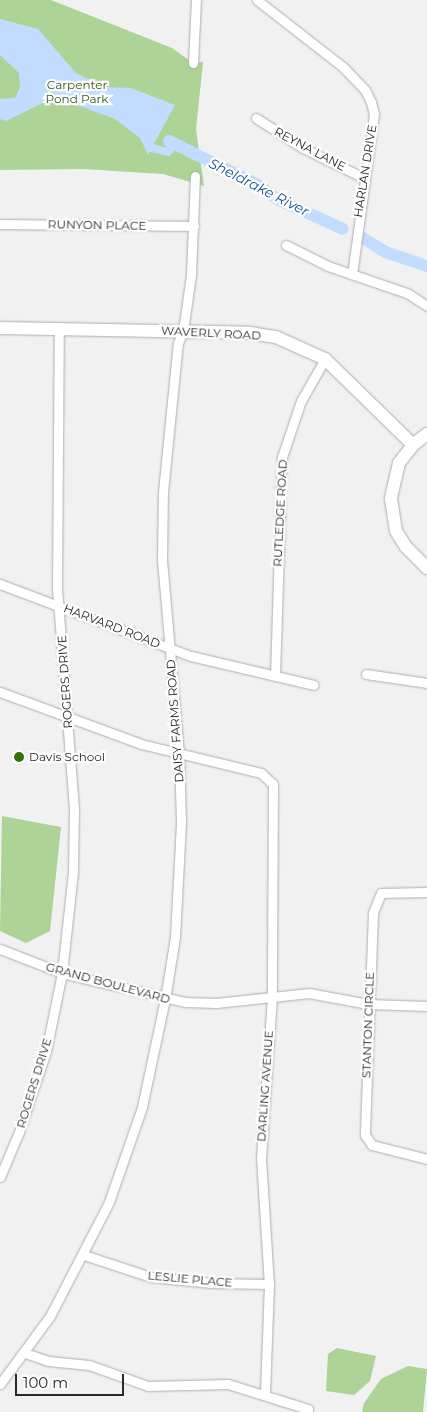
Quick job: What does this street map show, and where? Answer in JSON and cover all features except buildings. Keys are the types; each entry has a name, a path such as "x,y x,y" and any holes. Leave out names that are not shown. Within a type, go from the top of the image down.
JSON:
{"street":[{"path":"193,63 196,0"},
{"name":"HARLAN DRIVE","path":"257,0 326,52 365,90 374,114 352,275"},
{"name":"REYNA LANE","path":"256,118 303,148 364,178"},
{"name":"DAISY FARMS ROAD","path":"0,1384 25,1353 84,1255 109,1202 135,1131 165,999 175,937 181,822 179,754 162,560 163,492 177,352 183,331 194,226 195,176"},
{"name":"RUNYON PLACE","path":"0,224 194,226"},
{"path":"286,245 352,275 407,293 427,306"},
{"name":"WAVERLY ROAD","path":"0,328 59,327 183,331 276,337 325,359 413,445"},
{"name":"ROGERS DRIVE","path":"0,1177 38,1075 62,972 73,872 74,809 59,606 59,327"},
{"name":"RUTLEDGE ROAD","path":"275,676 282,457 301,401 325,359"},
{"path":"427,434 413,445 394,475 392,518 406,547 427,568"},
{"name":"HARVARD ROAD","path":"0,584 169,648 222,665 314,685"},
{"path":"366,674 427,683"},
{"path":"0,692 67,717 179,754"},
{"name":"DARLING AVENUE","path":"179,754 261,773 270,778 274,803 272,997 261,1158 268,1284 265,1395"},
{"name":"STANTON CIRCLE","path":"427,892 391,891 382,893 376,902 368,1004 366,1140 390,1151 427,1159"},
{"name":"GRAND BOULEVARD","path":"0,949 62,972 165,999 216,1003 308,993 368,1004 427,1006"},
{"name":"LESLIE PLACE","path":"84,1255 151,1277 212,1283 268,1284"},
{"path":"25,1353 48,1361 89,1365 148,1386 214,1382 265,1395 308,1409"}],"green space":[{"name":"Carpenter Pond Park","path":"0,0 51,0 172,48 193,63 203,62 196,129 204,186 163,174 83,169 0,170"},
{"path":"2,816 61,827 50,931 26,943 0,931"},
{"path":"337,1348 376,1356 370,1381 354,1395 326,1391 328,1354"},
{"path":"408,1366 427,1369 423,1412 362,1412 364,1403 381,1379"}],"water":[{"path":"0,19 38,29 76,73 105,87 131,88 175,105 148,155 140,138 115,119 55,97 6,121 0,119 0,99 15,98 20,87 19,73 0,55"}],"waterway":[{"name":"Sheldrake River","path":"169,141 258,185 277,199 343,229"},
{"name":"Sheldrake River","path":"152,148 168,152 175,145"},
{"name":"Sheldrake River","path":"363,238 385,252 427,266"}],"place":[{"name":"Davis School","path":"19,757"}]}
